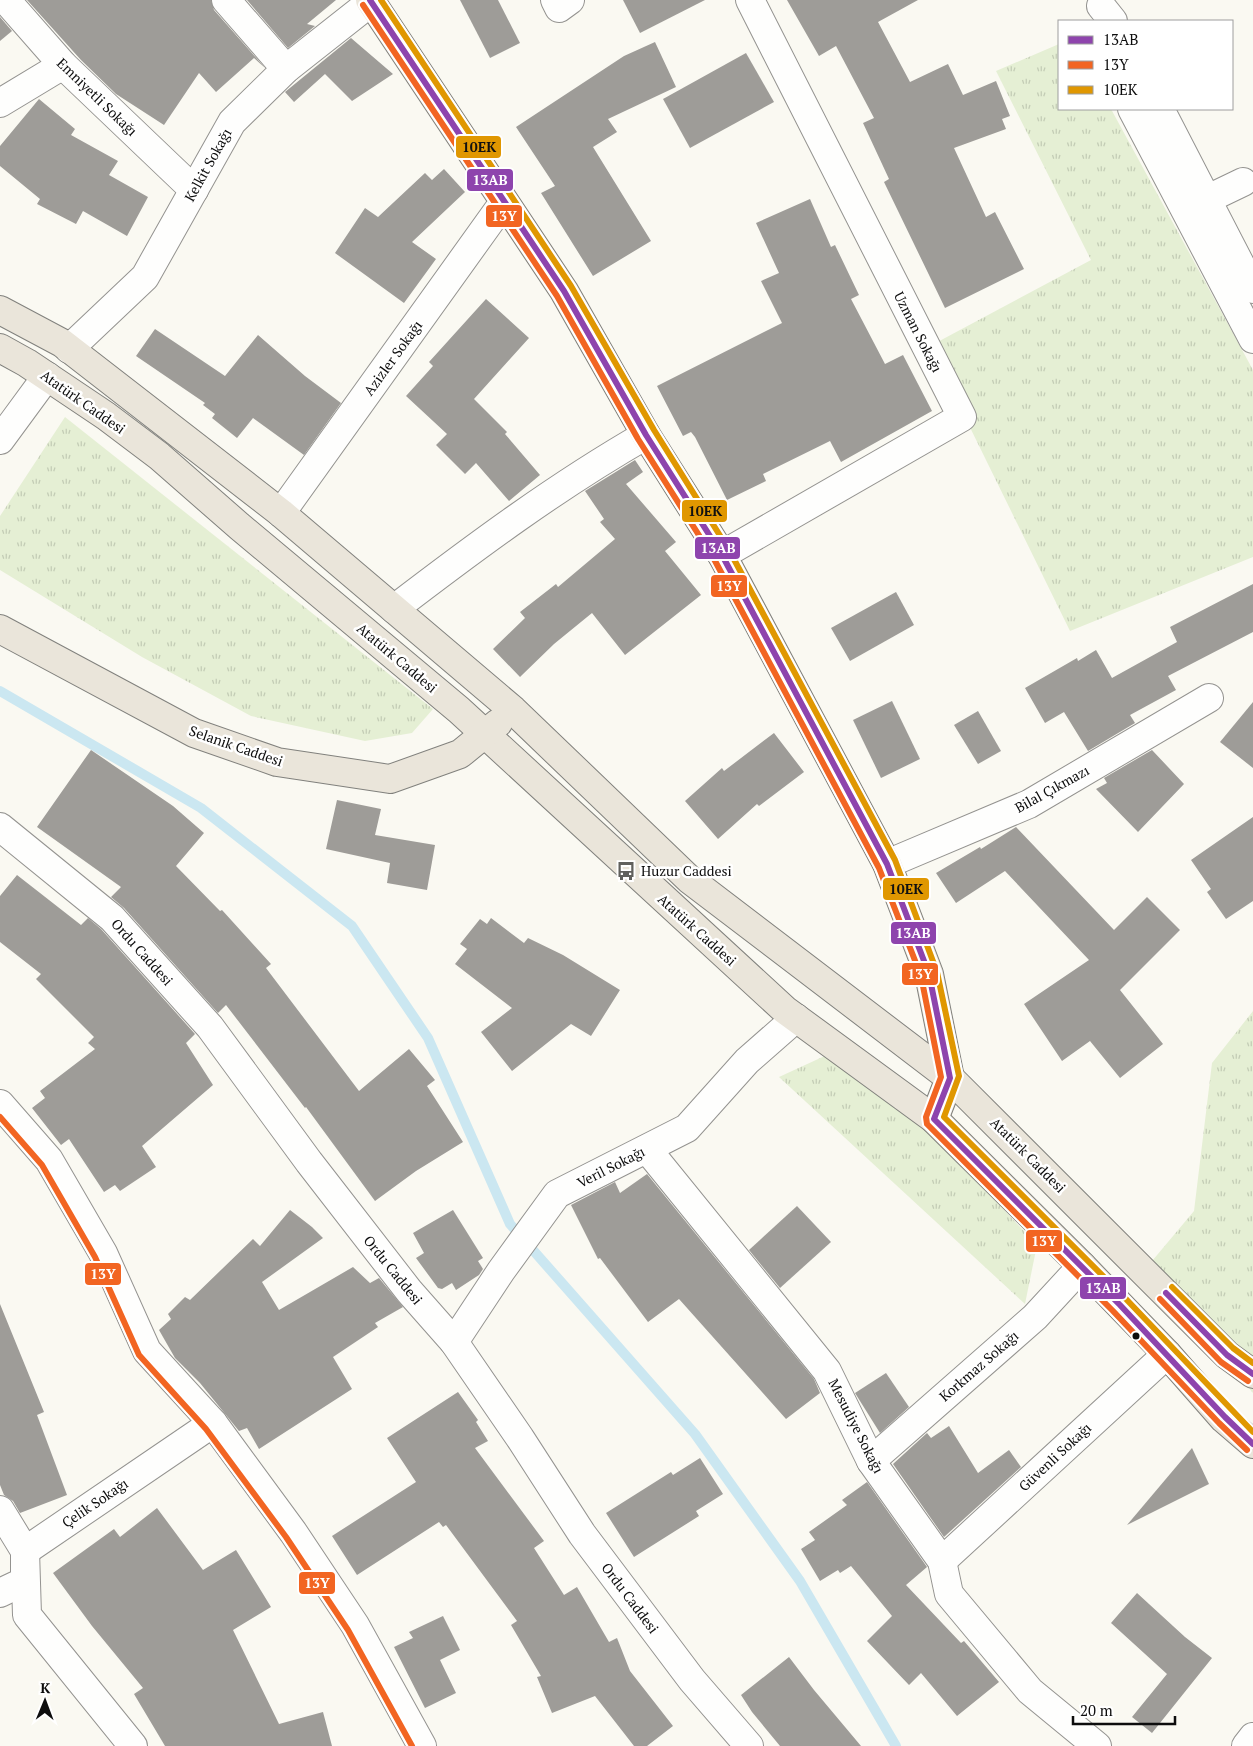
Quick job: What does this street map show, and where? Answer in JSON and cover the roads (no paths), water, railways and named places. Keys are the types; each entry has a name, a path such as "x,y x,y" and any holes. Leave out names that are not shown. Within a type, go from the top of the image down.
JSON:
{"main road":[{"path":"370,1 564,291 646,435 722,555 887,864 929,974 950,1078 934,1119"},
{"name":"Atatürk Caddesi","path":"0,310 70,349 281,513 513,710 689,879 950,1078 1227,1355 1253,1374"},
{"name":"Atatürk Caddesi","path":"0,348 47,376 106,416 159,456 485,734 796,1018 934,1119 1082,1266 1167,1354 1224,1419 1253,1444"},
{"path":"47,376 70,349"},
{"name":"Selanik Caddesi","path":"0,629 194,733 277,762 390,779 460,754 513,710"}],"street":[{"name":"Emniyetli Sokağı","path":"6,0 63,65 194,190"},
{"path":"226,0 286,69"},
{"name":"Uzman Sokağı","path":"722,555 962,418 750,0"},
{"name":"Kelkit Sokağı","path":"70,349 145,277 232,122 286,69 370,1"},
{"path":"1101,20 1101,6 1111,20"},
{"path":"0,103 63,65"},
{"path":"1133,110 1253,289"},
{"path":"1160,110 1196,205 1253,339"},
{"path":"1196,205 1243,182"},
{"name":"Azizler Sokağı","path":"281,513 504,202"},
{"path":"0,440 47,376"},
{"path":"394,609 464,556 591,466 646,435"},
{"name":"Bilal Çıkmazı","path":"887,864 1029,804 1209,698"},
{"name":"Ordu Caddesi","path":"0,827 112,918 210,1027 321,1177 409,1291 454,1342 520,1438 582,1534 692,1680 749,1746"},
{"name":"Veril Sokağı","path":"454,1342 501,1271 557,1194 686,1128 747,1061 796,1018"},
{"path":"0,1104 49,1160 103,1253 147,1351 213,1423 293,1532 355,1625 422,1746"},
{"name":"Mesudiye Sokağı","path":"647,1149 827,1371 871,1461 942,1561 949,1594 1030,1691 1097,1746"},
{"name":"Korkmaz Sokağı","path":"871,1461 1035,1317 1082,1266"},
{"name":"Güvenli Sokağı","path":"942,1561 1167,1354"},
{"name":"Çelik Sokağı","path":"25,1551 213,1423"},
{"path":"0,1510 25,1551 27,1615 133,1746"},
{"path":"0,1593 25,1581 25,1551"},
{"path":"1246,1746 1253,1737"}],"waterway":[{"path":"0,691 201,808 352,926 428,1038 510,1224 695,1434 800,1581 896,1746"}],"place":[{"name":"Huzur Caddesi","path":"626,871"}]}
